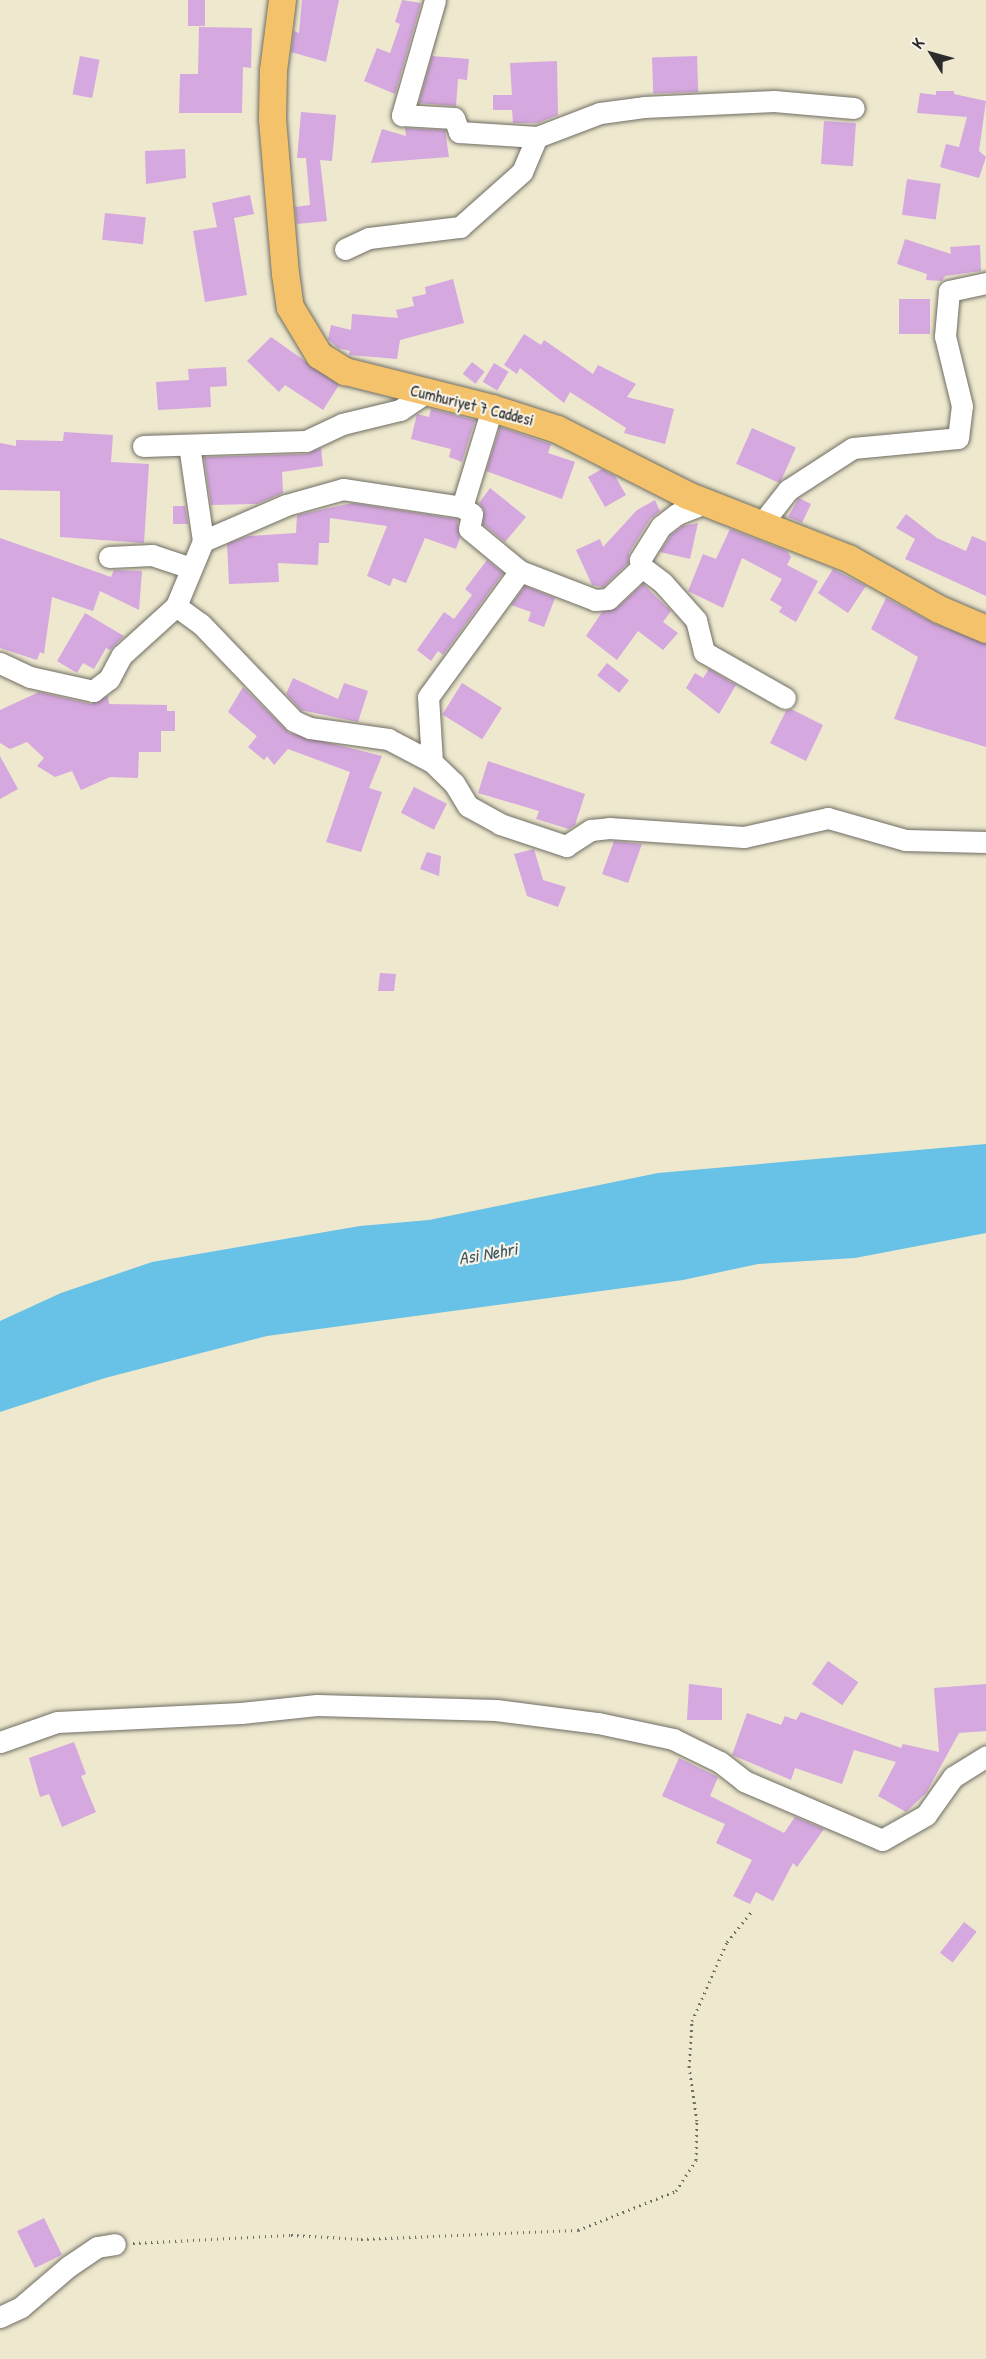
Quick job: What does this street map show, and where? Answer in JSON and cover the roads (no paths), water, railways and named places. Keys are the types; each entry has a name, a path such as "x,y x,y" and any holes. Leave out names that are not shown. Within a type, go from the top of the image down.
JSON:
{"main road":[{"name":"Cumhuriyet 7 Caddesi","path":"282,0 273,70 272,118 290,307 309,341 328,363 424,394 492,408 557,429 708,502 763,522 848,558 939,609 986,629"}],"street":[{"path":"435,0 402,115 454,118 459,132 537,137 600,114 644,107 774,101 854,108"},
{"path":"345,249 369,238 460,226 522,172 537,137"},
{"path":"763,522 789,490 853,448 958,438 962,406 945,336 949,291 986,283"},
{"path":"143,446 306,441 342,424 400,410 424,394"},
{"path":"462,507 492,408"},
{"path":"0,663 30,676 93,691 109,680 122,655 176,606 203,541 189,445"},
{"path":"203,541 286,506 343,489 462,507 472,514 469,529 520,572 595,600 608,599 642,567"},
{"path":"708,502 677,514 661,526 640,560 642,567 663,583 696,620 704,652 785,698"},
{"path":"109,557 152,555 192,568"},
{"path":"432,762 428,697 520,572"},
{"path":"176,606 201,624 294,721 310,728 388,739 432,762 454,783 468,806 500,824 566,846 591,830 609,828 744,837 828,818 905,840 986,842"},
{"path":"0,1742 57,1722 241,1713 317,1705 496,1710 598,1723 673,1739 720,1762 744,1781 882,1840 926,1815 953,1777 986,1756"},
{"path":"0,2317 21,2307 88,2253 115,2244"}],"water":[{"name":"Asi Nehri","path":"986,1144 986,1233 855,1258 758,1264 683,1280 267,1336 105,1378 0,1412 0,1321 61,1293 152,1262 360,1226 429,1220 658,1173"}]}
